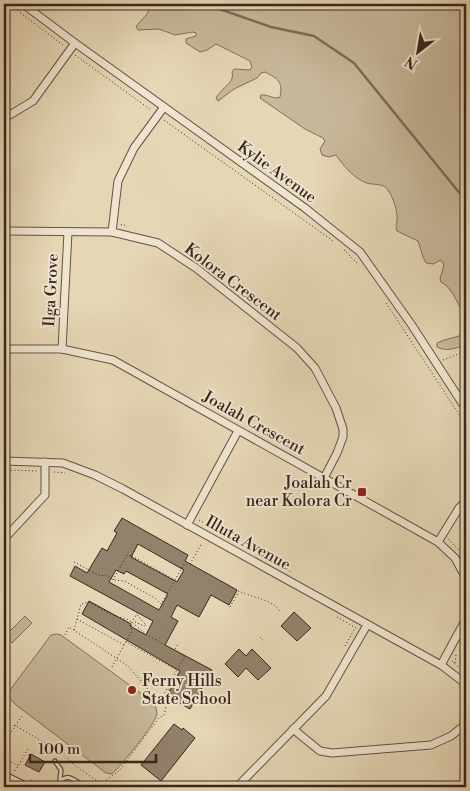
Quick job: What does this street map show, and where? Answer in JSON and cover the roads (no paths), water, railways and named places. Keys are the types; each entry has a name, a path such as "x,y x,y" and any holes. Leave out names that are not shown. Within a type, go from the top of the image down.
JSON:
{"street":[{"name":"Kylie Avenue","path":"24,4 75,43 305,208 360,252 466,409"},
{"path":"4,117 33,102 75,43"},
{"path":"112,232 118,181 134,148 164,107"},
{"name":"Kolora Crescent","path":"4,231 112,232 158,243 196,268 297,348 327,389 343,429 343,437 324,478"},
{"name":"Ilga Grove","path":"62,349 68,232"},
{"name":"Joalah Crescent","path":"4,349 62,349 114,360 438,542 455,558 466,578"},
{"path":"187,524 238,431"},
{"name":"Illuta Avenue","path":"4,461 63,463 95,475 187,524 365,628 441,665 466,684"},
{"path":"4,539 45,495 45,462"},
{"path":"438,542 459,508 466,501"},
{"path":"441,665 466,618"},
{"path":"236,787 326,696 365,628"},
{"path":"294,729 312,746 326,753 332,753 431,745 452,736 466,724"},
{"path":"4,777 24,787"}],"lane":[{"path":"55,761 61,770 60,780"},
{"path":"54,787 64,777 72,778 85,787"}],"waterway":[{"path":"208,4 271,27 314,36 354,63 466,201"}],"place":[{"name":"Joalah Cr near Kolora Cr","path":"362,492"},
{"name":"Ferny Hills State School","path":"132,690"}]}
